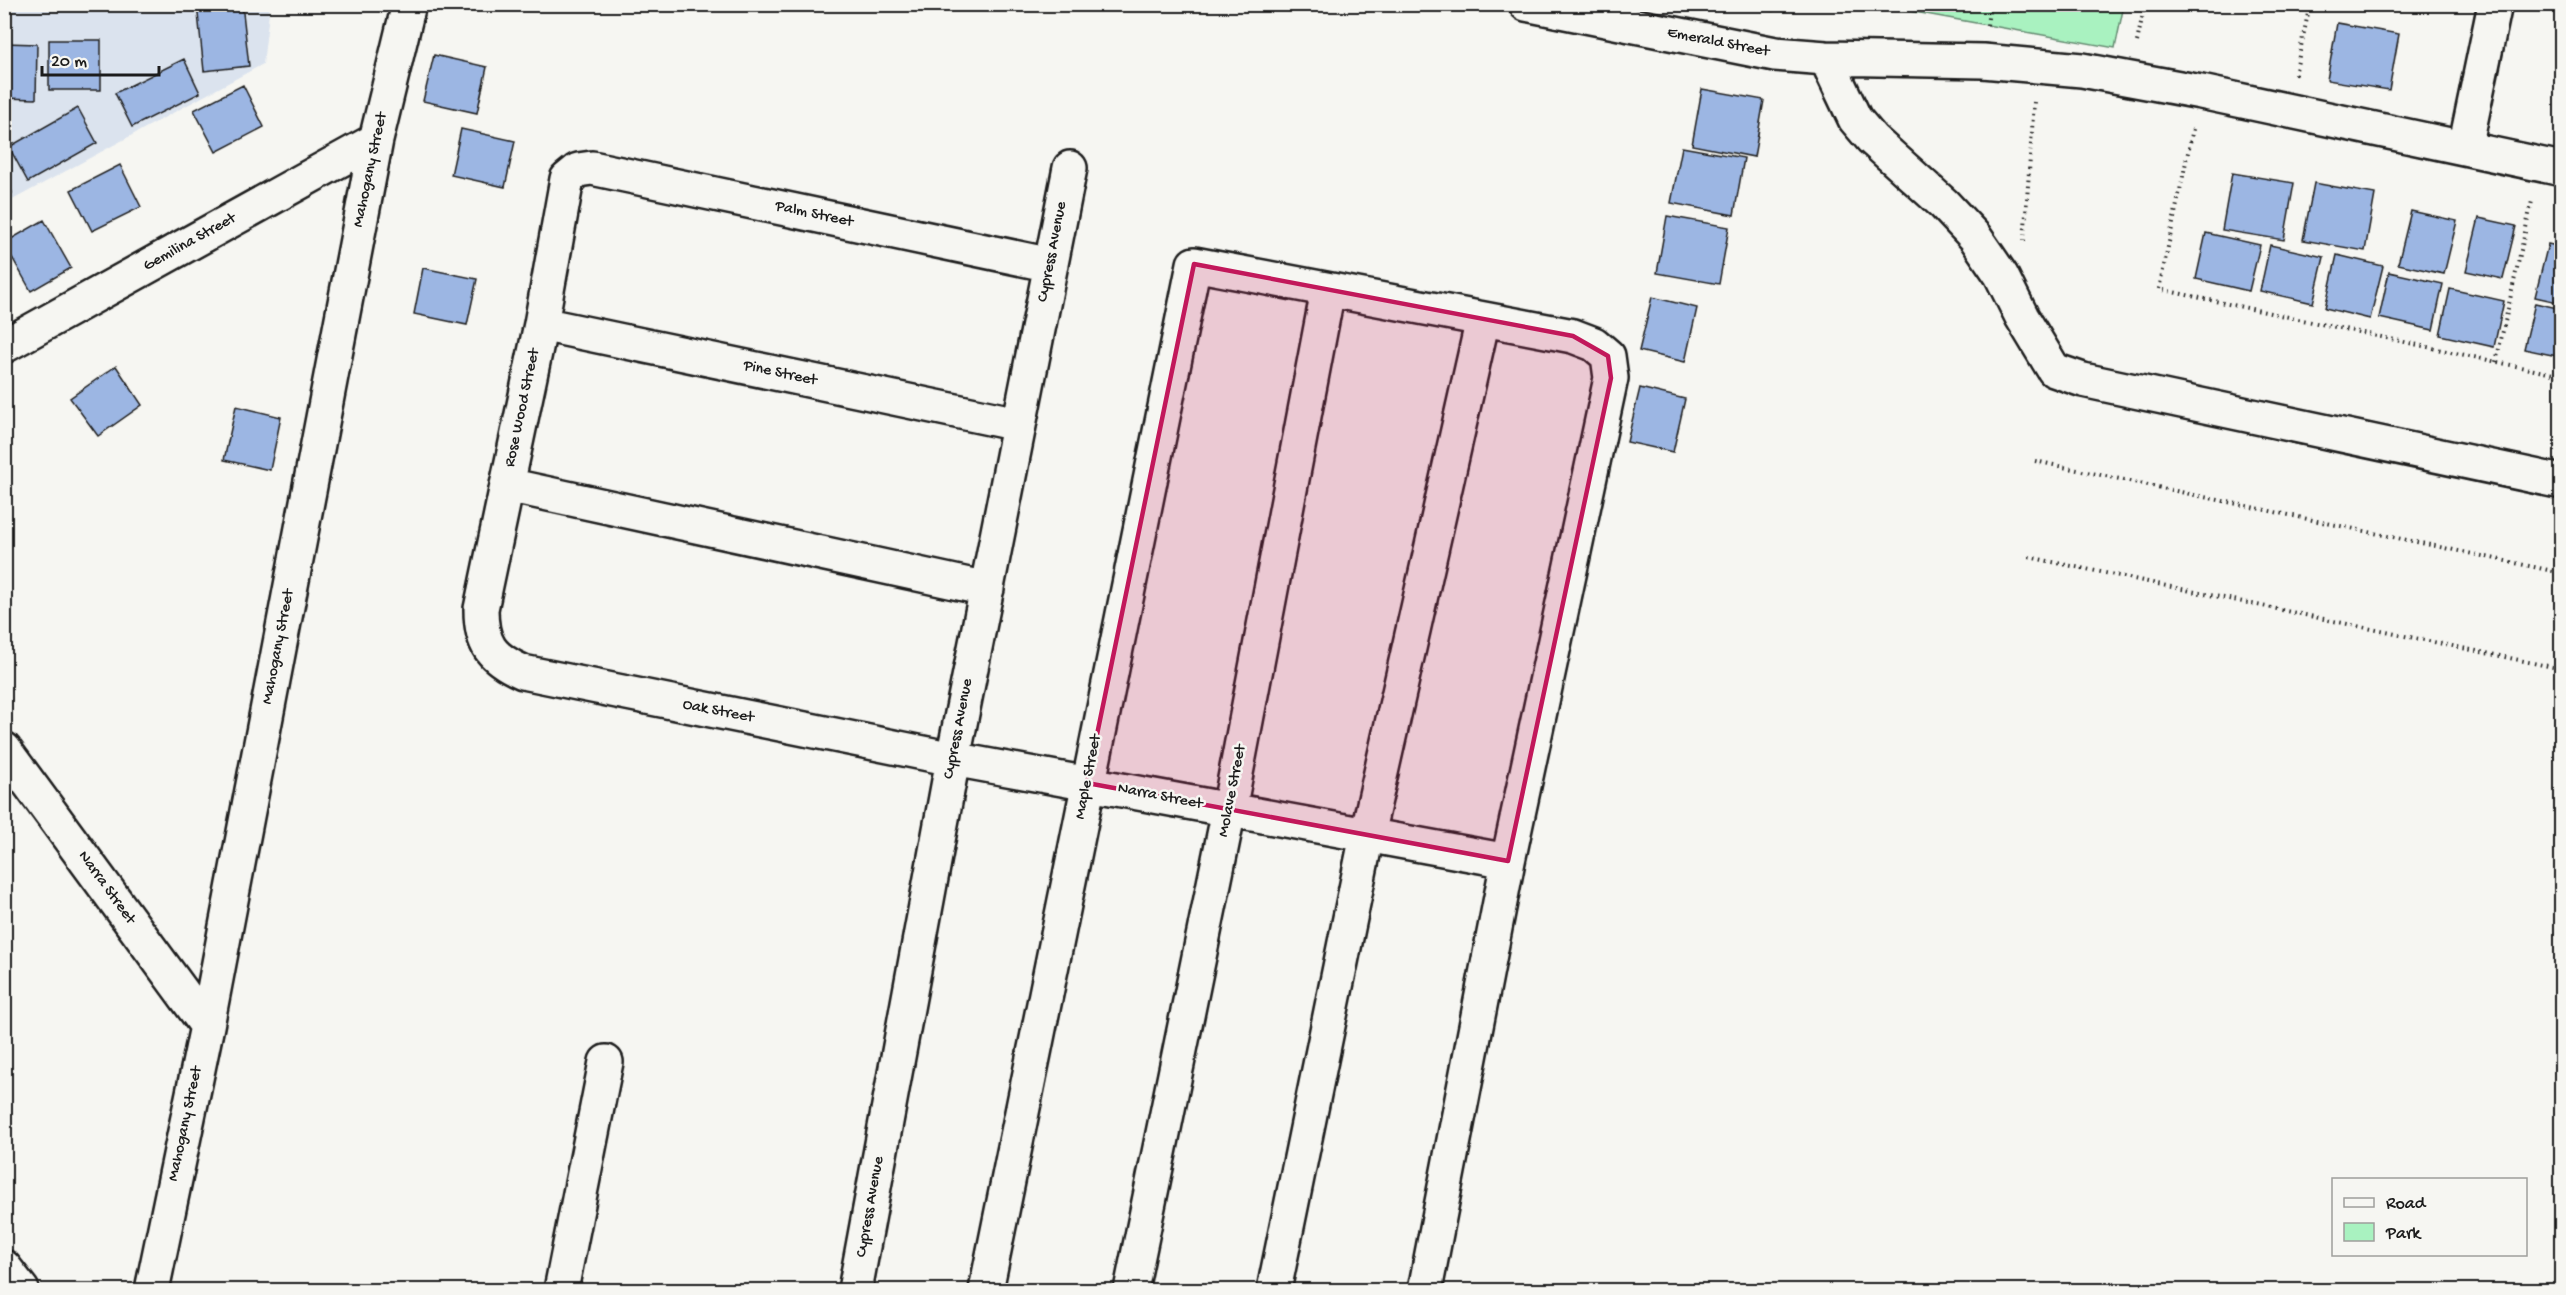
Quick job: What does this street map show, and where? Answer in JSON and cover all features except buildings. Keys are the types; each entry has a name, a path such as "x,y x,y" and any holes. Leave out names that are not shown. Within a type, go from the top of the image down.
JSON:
{"street":[{"name":"Mahogany Street","path":"152,1290 207,1026 376,140 409,4"},
{"name":"Emerald Street","path":"1526,4 1614,13 1775,54 1826,58 1983,61 2082,70 2201,92 2551,167"},
{"path":"2465,148 2495,4"},
{"path":"1826,58 1855,119 1872,139 1944,204 1975,237 2001,275 2031,333 2054,370 2083,381 2562,482"},
{"name":"Gemilina Street","path":"4,346 376,140"},
{"name":"Palm Street","path":"578,170 592,168 1051,265"},
{"name":"Cypress Avenue","path":"855,1290 953,759 1070,168"},
{"name":"Rose Wood Street","path":"490,649 481,630 481,609 541,324 567,179 578,170"},
{"name":"Maple Street","path":"986,1290 1194,264 1328,290"},
{"path":"1328,290 1573,336 1594,344 1608,356 1611,378 1508,861 1425,1290"},
{"name":"Molave Street","path":"1131,1290 1229,810 1328,290"},
{"path":"1274,1290 1367,836 1483,319"},
{"name":"Pine Street","path":"541,324 1018,424"},
{"path":"507,485 987,589"},
{"name":"Oak Street","path":"490,649 504,664 523,672 953,759"},
{"name":"Narra Street","path":"4,749 207,1026"},
{"name":"Narra Street","path":"953,759 1508,861"},
{"path":"561,1290 606,1062"},
{"path":"4,1267 22,1290"}],"path":[{"path":"2287,111 2310,4"},
{"path":"2024,247 2037,66"},
{"path":"2201,92 2159,289 2562,376"},
{"path":"2496,362 2551,167"},
{"path":"2035,461 2562,573"},
{"path":"2030,557 2562,669"}],"highlighted area":[{"path":"1194,264 1573,336 1608,356 1611,378 1508,861 1087,783"}],"shaded area":[{"path":"5,5 270,5 263,64 5,204"}],"green space":[{"path":"1876,5 2124,5 2115,48"}]}
